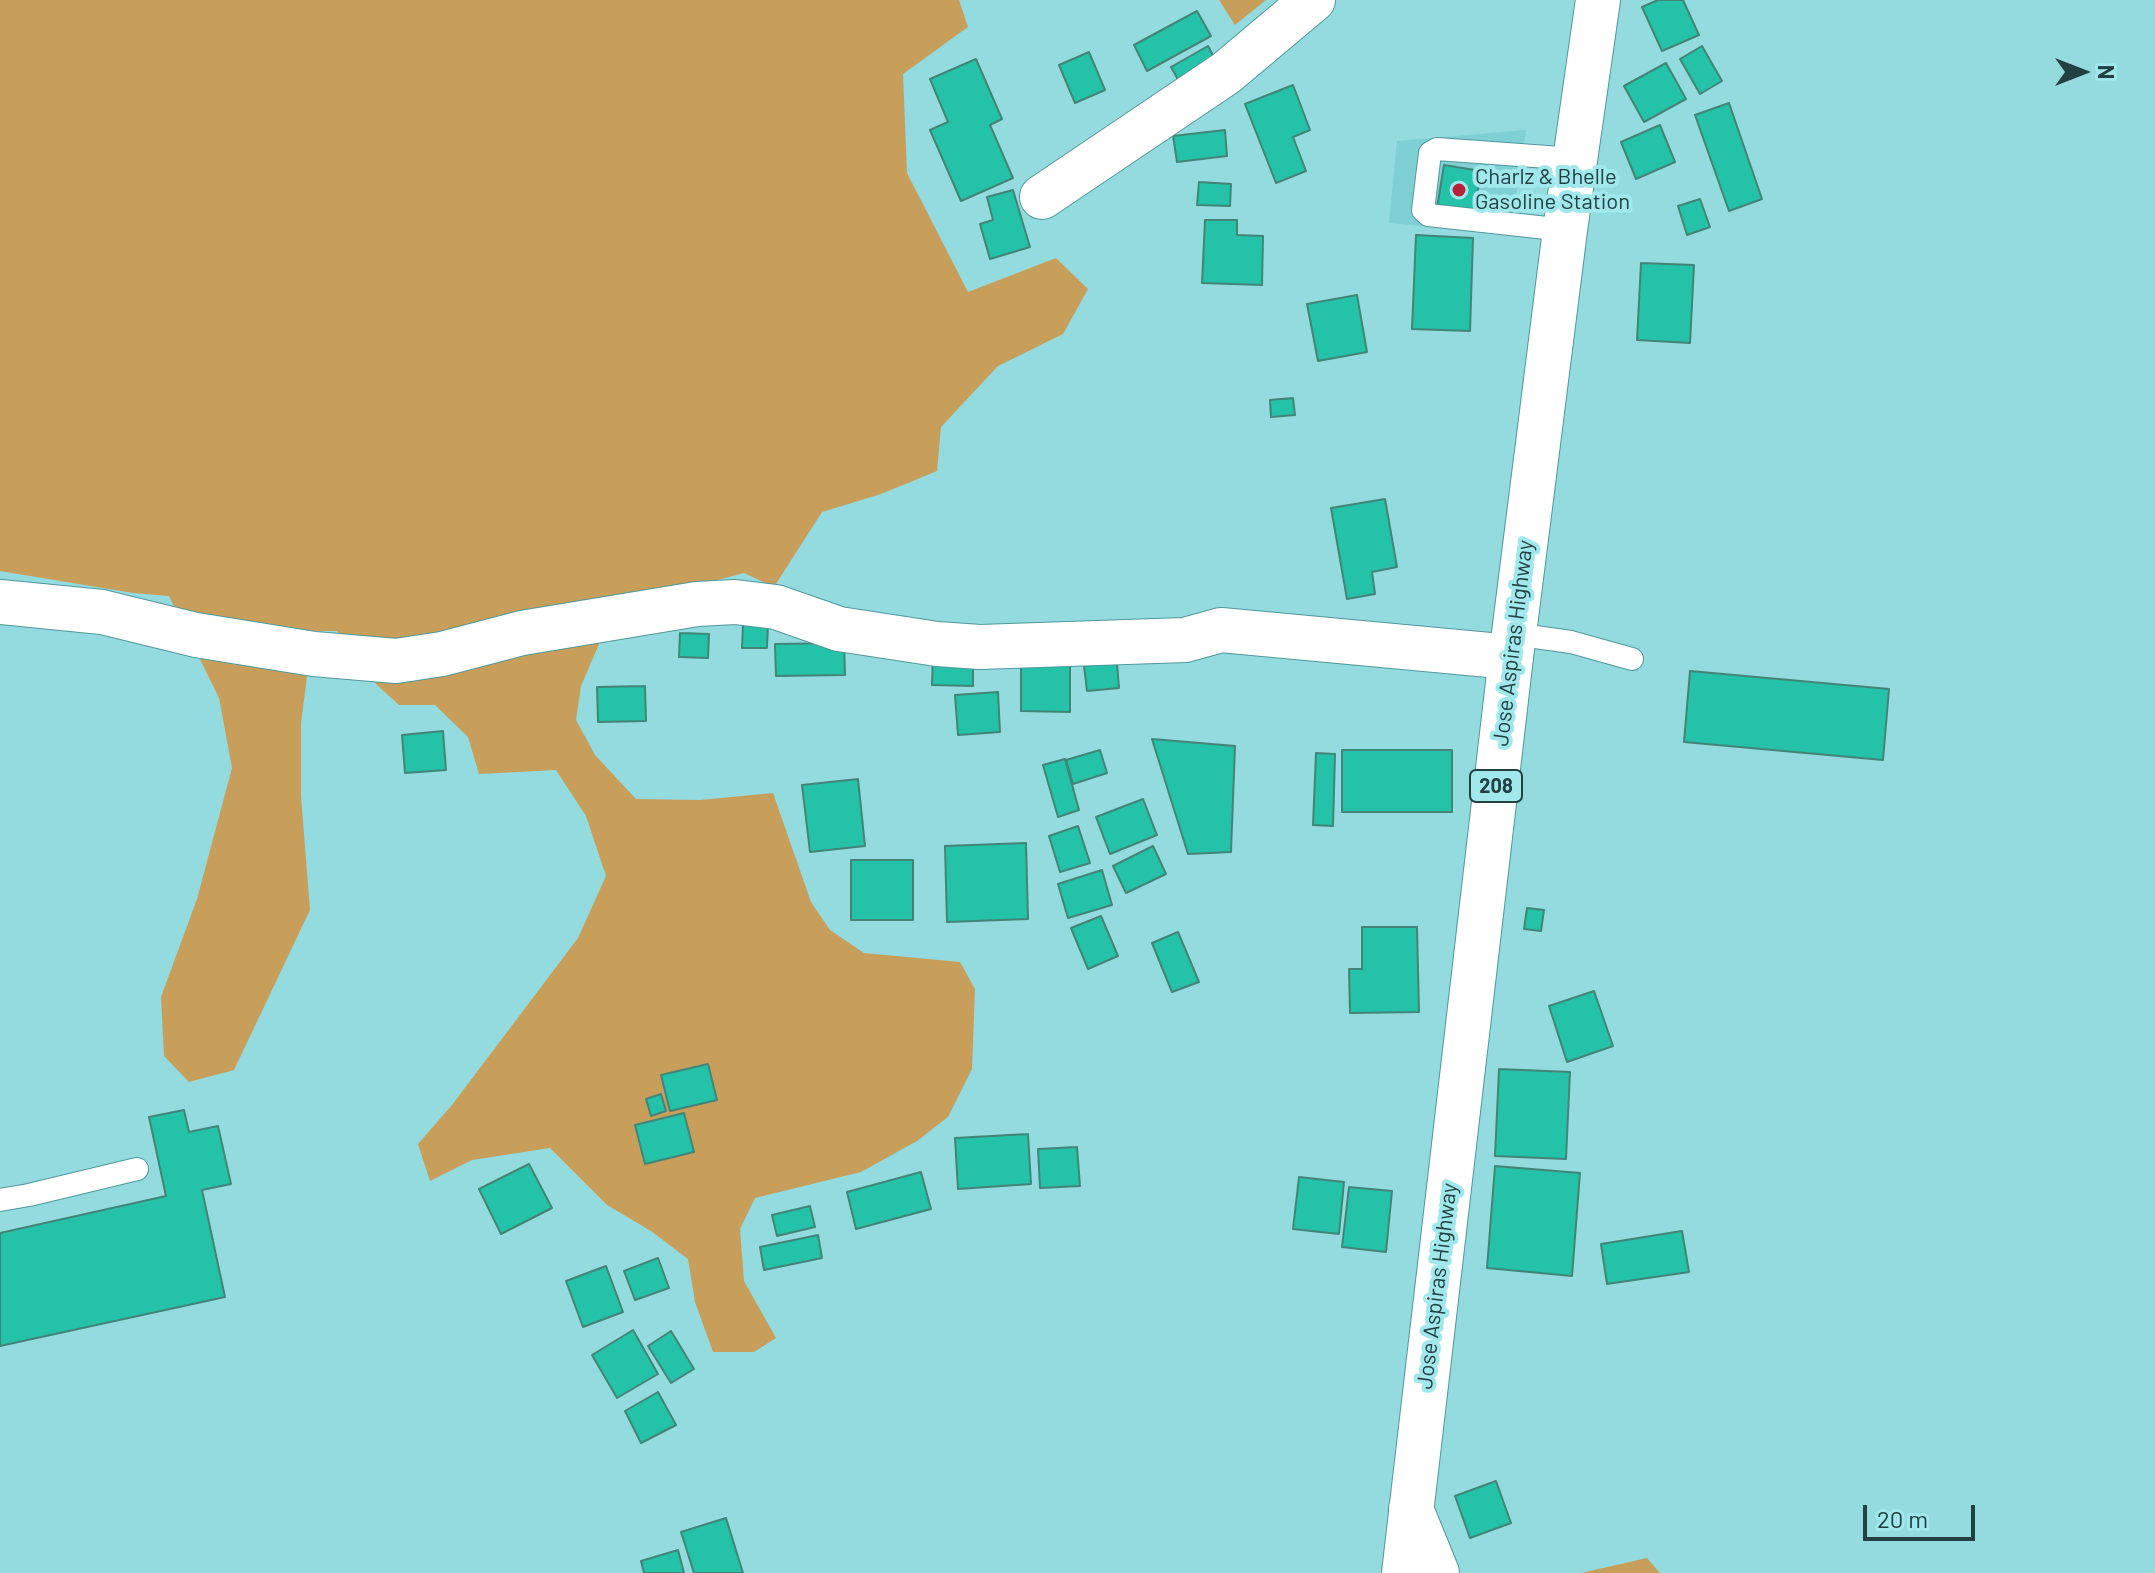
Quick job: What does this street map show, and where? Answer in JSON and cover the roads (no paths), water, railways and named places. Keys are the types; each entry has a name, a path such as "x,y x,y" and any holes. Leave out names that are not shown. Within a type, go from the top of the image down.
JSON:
{"street":[{"path":"1042,197 1226,73 1313,0"},
{"name":"Jose Aspiras Highway","path":"1404,1573 1513,645 1565,230 1598,0"},
{"path":"0,602 102,612 196,635 314,654 396,661 442,654 522,633 697,604 735,602 776,607 839,629 966,646 1185,640 1221,630 1513,645"},
{"path":"1411,1509 1437,1573"}],"lane":[{"path":"1565,230 1428,215 1423,210 1430,153 1437,149 1575,159"},
{"path":"1513,645 1571,642 1632,659"},
{"path":"0,1200 137,1169"}],"place":[{"name":"Charlz & Bhelle Gasoline Station","path":"1459,190"}]}
